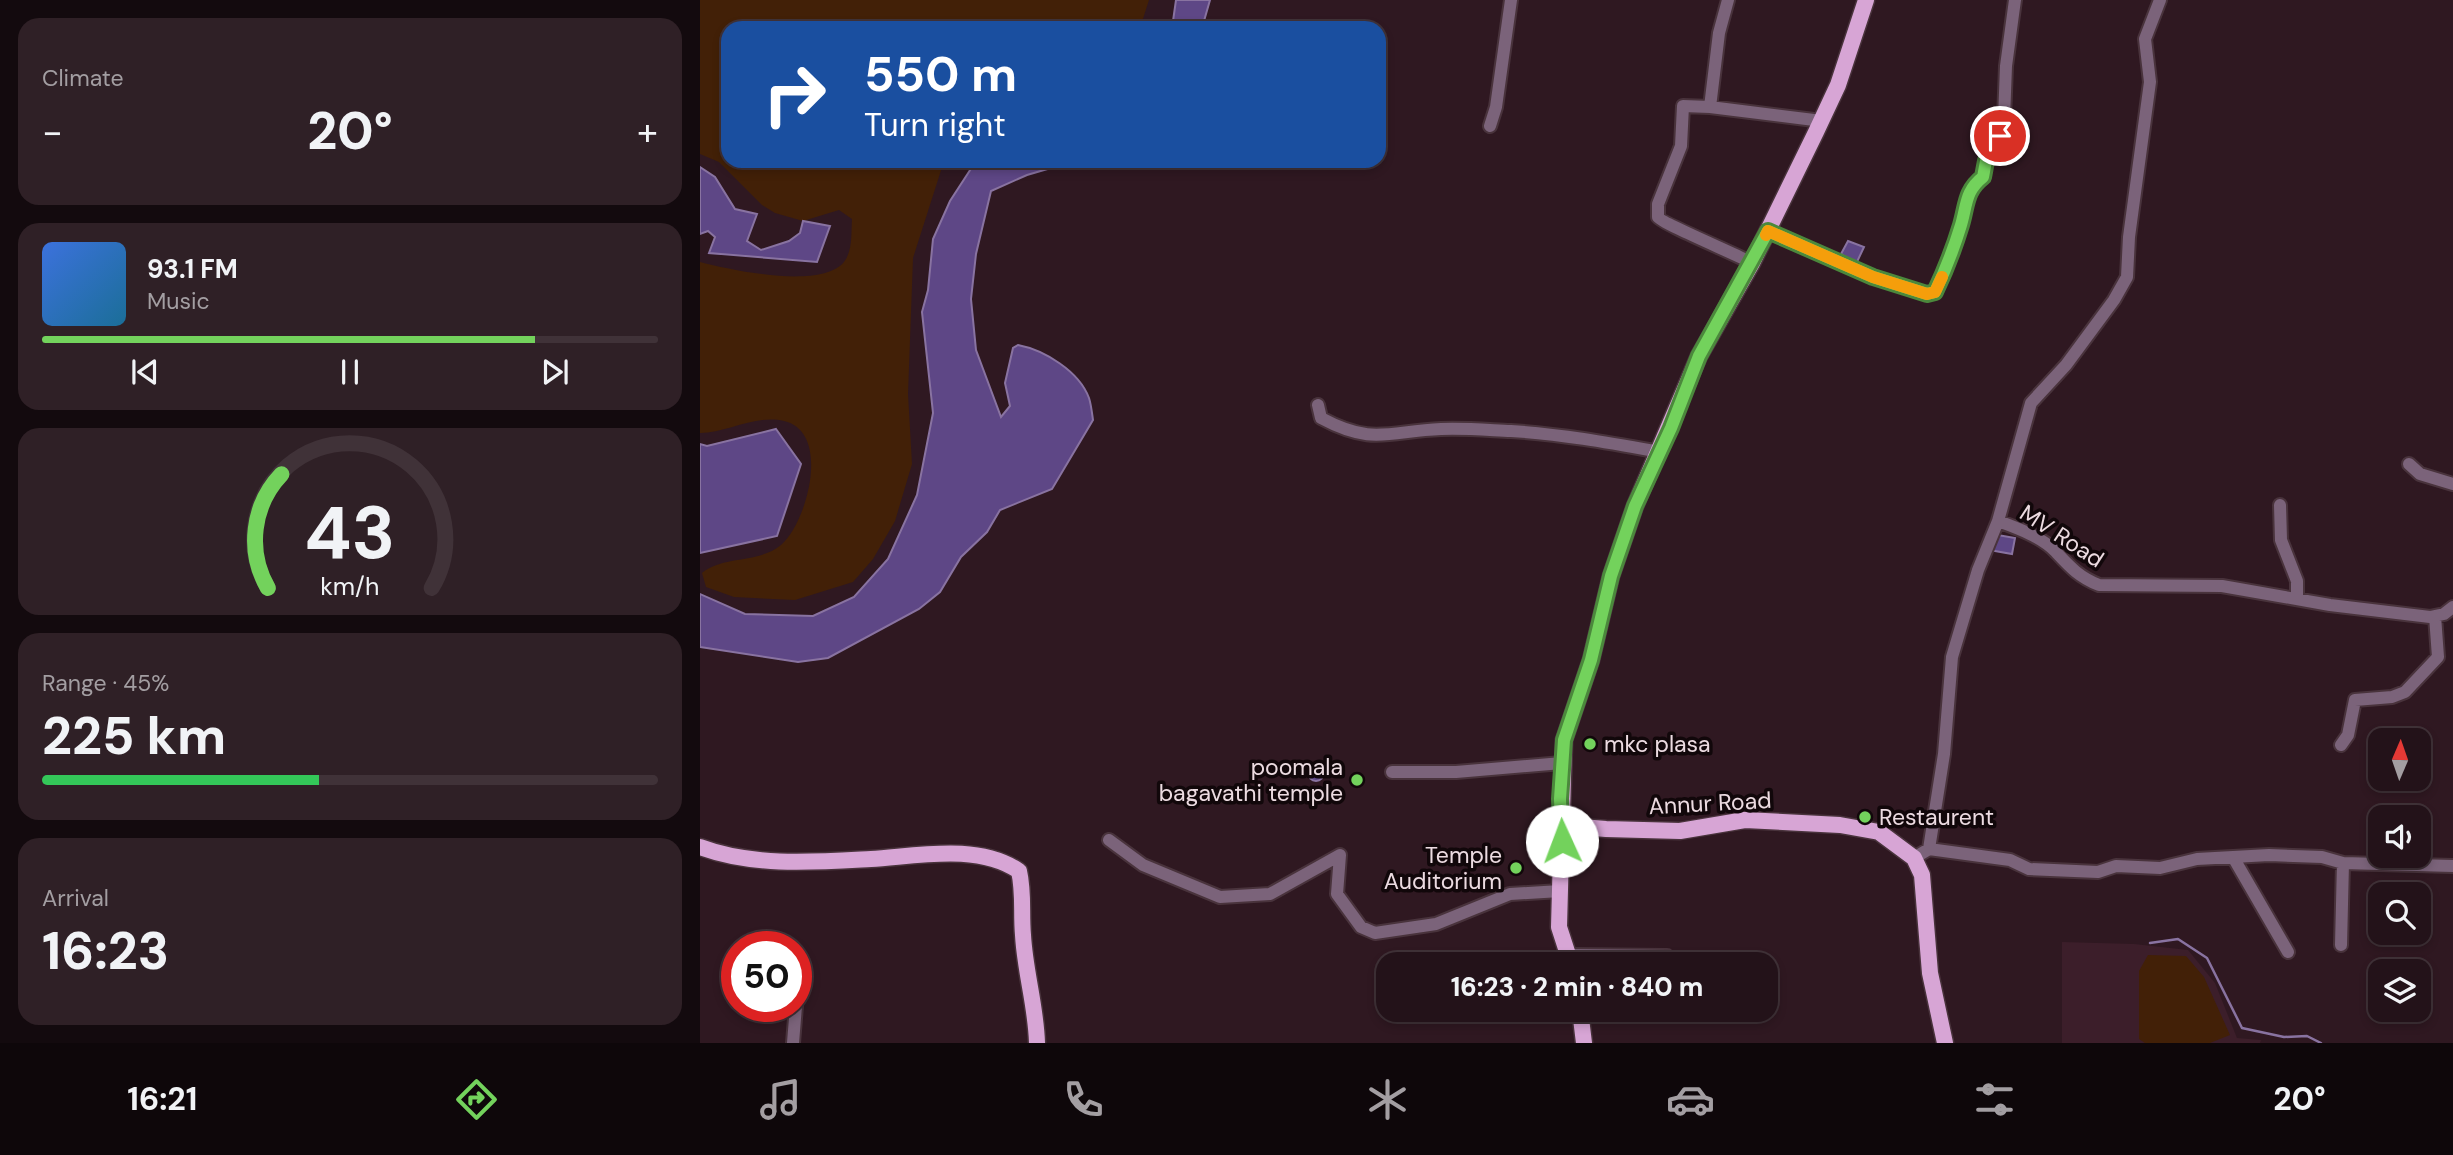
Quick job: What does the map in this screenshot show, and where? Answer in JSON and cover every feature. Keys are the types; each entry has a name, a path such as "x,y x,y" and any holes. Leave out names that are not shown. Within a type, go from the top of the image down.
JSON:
{"main road":[{"path":"1567,952 1559,927 1563,820 1560,799 1564,740 1591,660 1611,576 1635,506 1699,356 1768,231 1838,85 1866,0"},
{"name":"Annur Road","path":"1563,820 1581,827 1680,831 1745,820 1864,827 1891,839 1914,858"},
{"path":"700,847 730,858 821,861 965,854 1005,861 1019,871 1024,894 1022,934 1034,1005 1037,1043"},
{"path":"1914,858 1924,883 1930,972 1945,1043"},
{"path":"1581,1022 1584,1043"}],"street":[{"path":"1490,125 1496,107 1511,0"},
{"path":"1710,107 1719,33 1728,0"},
{"path":"1768,231 1873,277 1927,294 1935,292 1962,222 1965,201 1973,185 1983,177 1986,161 2000,136 2015,0"},
{"path":"1998,521 2032,402 2066,365 2127,278 2129,237 2150,82 2145,38 2160,0"},
{"path":"1752,262 1705,239 1664,224 1658,217 1658,204 1681,145 1683,106 1822,121"},
{"path":"1318,405 1321,418 1344,430 1367,435 1387,436 1440,429 1512,431 1567,436 1660,452"},
{"path":"2409,464 2420,474 2453,484"},
{"path":"2280,505 2281,540 2297,581 2297,597"},
{"name":"MV Road","path":"1929,849 1944,754 1952,657 1978,570 1998,521 2056,551 2063,562 2083,579 2099,585 2222,586 2343,607 2435,616"},
{"path":"2341,745 2348,736 2355,700 2364,697 2392,697 2405,692 2438,657 2435,616 2452,610"},
{"path":"1392,772 1456,772 1562,763"},
{"path":"1109,840 1143,865 1220,897 1270,894 1320,869 1340,855 1337,894 1361,927 1375,933 1436,924 1510,894 1560,891"},
{"path":"1914,858 1929,849 2010,860 2029,869 2098,872 2116,866 2160,868 2197,859 2233,857 2309,856 2343,863 2453,866"},
{"path":"2233,857 2288,953"},
{"path":"2341,945 2343,863"},
{"path":"793,1043 795,1022"}],"shaded area":[{"path":"700,0 1149,0 1142,21 721,21 721,164 700,154"},
{"path":"1176,0 1210,0 1204,21 1173,21"},
{"path":"700,167 715,177 735,209 757,214 747,241 761,250 789,241 800,233 803,221 830,226 817,262 709,253 715,237 708,231 700,234"},
{"path":"725,168 942,168 913,258 908,394 912,464 895,521 873,559 853,582 795,600 734,597 706,587 702,573 720,564 762,555 781,545 791,534 806,499 811,459 807,442 799,429 784,421 763,420 700,433 700,262 775,276 816,275 832,270 844,262 851,241 852,219 839,210 803,221 775,213 762,205"},
{"path":"971,168 1051,168 991,191 976,254 971,299 976,350 1001,417 1010,406 1005,383 1013,348 1018,345 1060,363 1077,379 1089,398 1093,420 1052,489 1000,510 987,532 961,557 940,592 919,609 828,658 798,662 700,647 700,594 745,614 813,616 854,597 888,559 917,495 933,413 922,312 928,290 933,239 950,201"},
{"path":"1848,241 1864,247 1856,264 1841,254"},
{"path":"776,429 801,464 777,536 700,553 700,444 707,446"},
{"path":"1992,534 2015,538 2012,554 1989,550"},
{"path":"1316,765 1322,767 1322,779 1316,781 1310,779 1308,773 1310,767"},
{"path":"2062,942 2134,944 2188,950 2215,983 2237,1038 2261,1040 2260,1043 2062,1043"},
{"path":"2148,955 2186,956 2204,977 2230,1035 2210,1043 2145,1043 2139,1039 2139,971"}],"waterway":[{"path":"2150,943 2178,939 2207,958 2242,1028 2284,1037 2307,1036 2321,1043"}],"slow traffic":[{"path":"1766,235 1768,231 1873,277 1927,294 1935,292 1942,277"}],"place":[{"name":"mkc plasa","path":"1590,744"},
{"name":"poomala bagavathi temple","path":"1357,780"},
{"name":"Restaurent","path":"1865,817"},
{"name":"Temple Auditorium","path":"1516,868"}],"route":[{"path":"1562,841 1560,799 1564,740 1591,660 1611,576 1635,506 1671,428 1699,356 1768,231 1873,277 1927,294 1935,292 1962,222 1965,201 1973,185 1983,177 1986,161 2000,136"}]}
